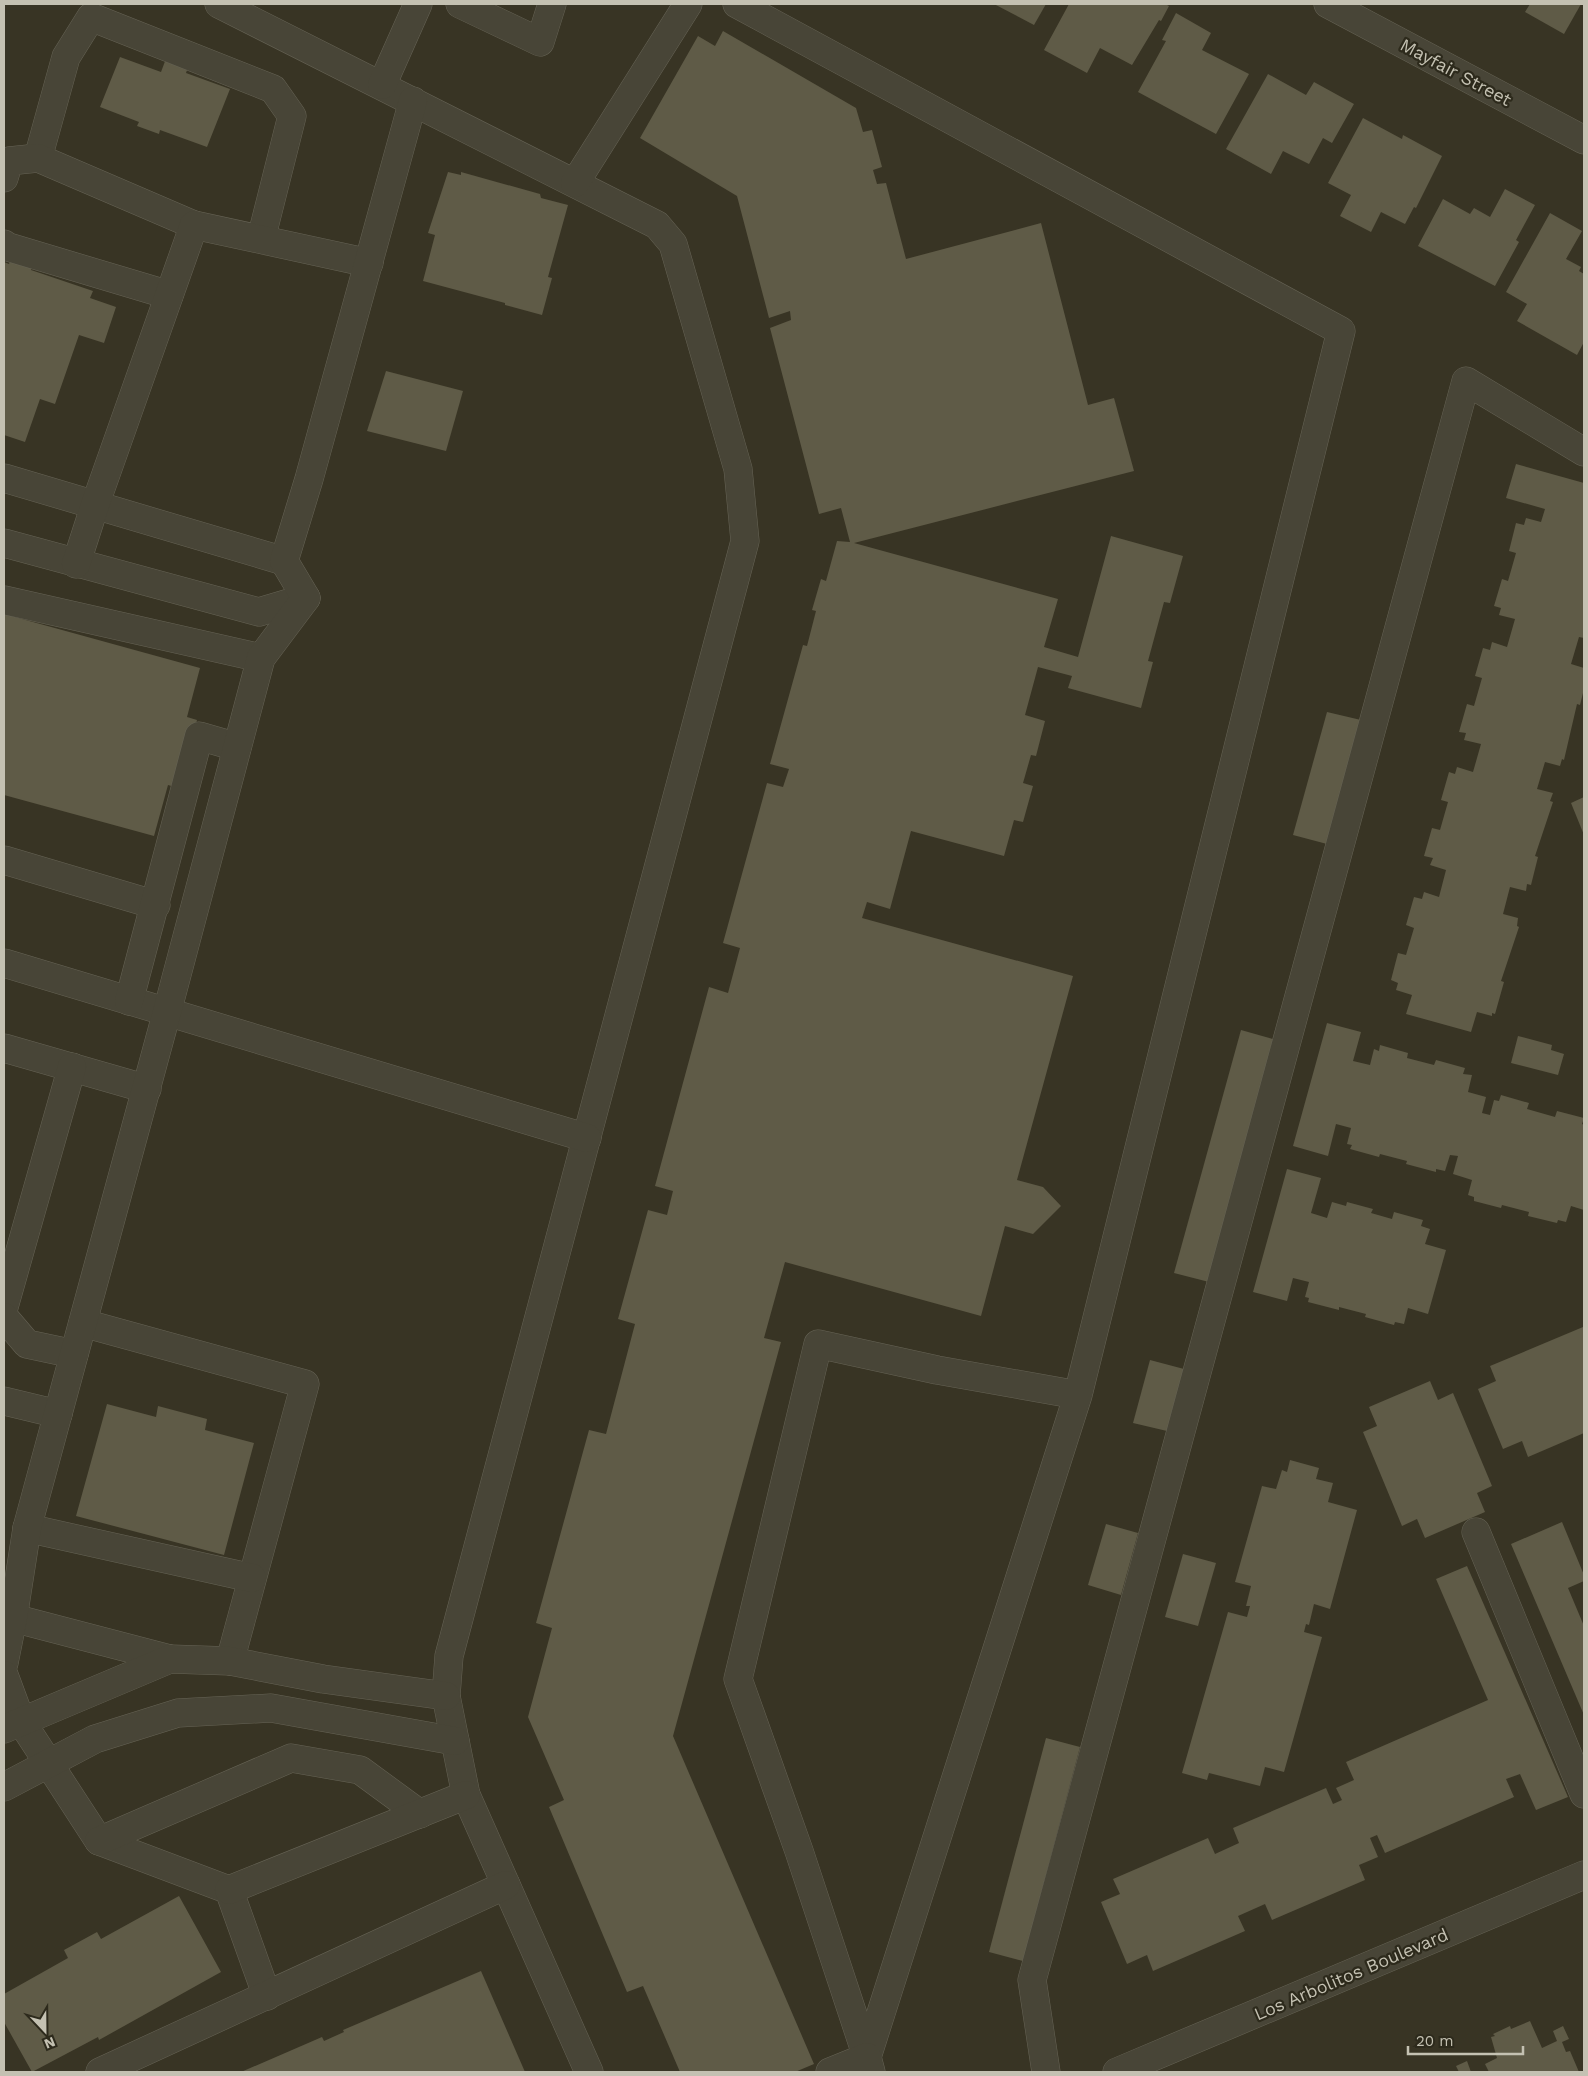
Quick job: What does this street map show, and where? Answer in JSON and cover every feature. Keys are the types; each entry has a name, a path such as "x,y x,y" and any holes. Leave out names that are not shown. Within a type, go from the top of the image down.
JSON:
{"street":[{"path":"382,85 418,4"},
{"path":"460,4 540,42 552,4"},
{"path":"575,183 688,4"},
{"path":"737,4 1341,332 1078,1395 869,2064"},
{"name":"Mayfair Street","path":"1328,4 1584,140"},
{"path":"226,5 657,224 673,244 738,469 745,541 452,1647 446,1696 466,1795 589,2072"},
{"path":"38,158 66,57 91,17 273,89 292,116 260,239"},
{"path":"284,560 309,478 414,101"},
{"path":"4,178 10,161 38,158 194,225 369,263"},
{"path":"76,564 94,505 194,225"},
{"path":"4,244 5,246 170,295"},
{"path":"1046,2072 1032,1980 1466,381 1584,452"},
{"path":"4,478 284,560 306,598"},
{"path":"4,543 259,612 306,598"},
{"path":"4,1663 27,1528 147,1088 261,658 306,598"},
{"path":"4,600 261,658"},
{"path":"129,1001 156,905 199,736 237,747"},
{"path":"4,860 156,905"},
{"path":"4,963 587,1138"},
{"path":"4,1048 147,1088"},
{"path":"4,1308 72,1067"},
{"path":"4,1317 27,1344 74,1354"},
{"path":"83,1323 305,1384 230,1661"},
{"path":"869,2064 799,1850 738,1679 818,1344 937,1370 1078,1395"},
{"path":"4,1401 58,1414"},
{"path":"27,1528 252,1578"},
{"path":"1476,1532 1584,1794"},
{"path":"13,1618 170,1659 230,1661 323,1679 446,1696"},
{"path":"12,1725 170,1659"},
{"path":"4,1675 12,1725 48,1764 99,1841 229,1890 466,1795"},
{"path":"4,1787 95,1739 178,1713 271,1708 455,1741"},
{"path":"99,1841 291,1758 360,1770 420,1814"},
{"name":"Los Arbolitos Boulevard","path":"1117,2072 1584,1875"},
{"path":"100,2072 506,1886"},
{"path":"229,1890 267,1996"},
{"path":"830,2072 869,2064"}],"building":[{"path":"994,4 1046,4 1034,25"},
{"path":"1069,4 1165,4 1169,6 1132,65 1100,48 1087,73 1044,50"},
{"path":"1530,4 1581,4 1564,34 1525,12"},
{"path":"1176,13 1211,33 1202,50 1249,74 1216,134 1138,92 1166,41 1162,40"},
{"path":"723,31 856,108 863,132 872,130 882,167 873,170 877,184 886,183 906,259 1041,223 1088,405 1114,398 1134,471 854,543 1058,599 1044,647 1078,657 1111,536 1183,556 1170,603 1164,602 1148,661 1153,662 1141,708 1068,688 1072,676 1038,667 1025,715 1045,721 1036,756 1031,755 1023,783 1033,786 1023,822 1014,820 1004,856 911,831 890,909 867,902 862,918 1073,976 1017,1180 1043,1187 1061,1206 1033,1234 1005,1226 981,1316 785,1262 764,1338 781,1342 673,1736 814,2064 795,2072 680,2072 643,1986 627,1992 549,1807 564,1800 528,1717 552,1628 536,1623 589,1430 606,1434 635,1324 618,1319 648,1210 667,1215 673,1191 655,1186 709,987 728,993 740,948 723,943 767,783 783,787 789,769 770,764 803,645 807,646 816,611 812,610 821,579 826,581 837,541 850,542 841,508 819,514 770,328 791,320 790,311 769,318 737,196 640,138 698,36 715,46"},
{"path":"167,56 189,64 186,73 230,89 207,147 160,130 159,134 137,126 139,122 100,107 120,57 161,72"},
{"path":"1268,74 1306,95 1314,82 1354,104 1332,143 1323,138 1309,164 1283,151 1271,174 1226,149"},
{"path":"1363,118 1402,139 1403,135 1442,156 1416,208 1414,207 1405,224 1381,212 1371,232 1340,216 1351,195 1328,183"},
{"path":"448,172 461,175 461,172 540,194 541,198 568,205 548,277 552,278 542,315 423,281 435,235 428,233"},
{"path":"1505,189 1535,205 1516,240 1519,242 1495,286 1418,246 1443,199 1470,214 1474,208 1490,217"},
{"path":"1550,213 1582,231 1566,259 1581,267 1579,271 1584,274 1584,342 1577,355 1517,321 1527,304 1506,292"},
{"path":"18,238 40,245 31,270 93,291 90,298 116,307 104,343 79,335 55,404 40,399 25,442 4,435 4,262 9,264"},
{"path":"386,371 463,391 446,451 367,431"},
{"path":"1516,464 1584,483 1584,638 1579,637 1571,664 1584,668 1584,689 1580,705 1577,704 1564,760 1562,759 1560,766 1545,762 1537,789 1553,793 1550,801 1553,802 1535,856 1538,857 1531,885 1527,884 1526,891 1510,887 1503,914 1518,918 1517,926 1519,927 1501,981 1504,982 1495,1014 1492,1013 1492,1016 1477,1012 1471,1032 1406,1014 1412,995 1396,990 1398,983 1391,980 1398,953 1406,955 1414,928 1406,925 1414,897 1422,899 1424,892 1439,897 1446,870 1430,865 1433,858 1424,856 1432,828 1440,830 1448,802 1441,800 1449,772 1455,774 1457,767 1473,772 1481,744 1464,740 1466,733 1459,732 1467,704 1474,706 1482,678 1475,676 1483,648 1490,650 1492,642 1507,647 1515,619 1499,615 1501,608 1494,606 1502,579 1508,581 1516,553 1509,551 1516,523 1524,525 1526,518 1541,522 1545,509 1506,498"},
{"path":"4,614 200,668 187,717 197,720 178,788 168,785 154,836 4,795"},
{"path":"1327,712 1361,720 1327,844 1293,835"},
{"path":"1584,797 1584,835 1571,803"},
{"path":"1327,1023 1361,1032 1353,1061 1370,1065 1374,1049 1379,1051 1380,1045 1408,1053 1407,1058 1434,1065 1436,1060 1465,1068 1463,1074 1472,1075 1468,1092 1486,1097 1482,1113 1490,1115 1494,1100 1499,1101 1501,1095 1529,1103 1527,1109 1555,1117 1557,1111 1584,1118 1582,1124 1584,1125 1584,1210 1571,1206 1566,1222 1558,1220 1557,1223 1528,1216 1529,1212 1502,1205 1501,1208 1474,1201 1474,1197 1468,1195 1472,1180 1453,1174 1458,1156 1450,1155 1445,1171 1436,1169 1436,1172 1406,1164 1407,1161 1380,1154 1379,1157 1350,1149 1352,1145 1347,1144 1351,1128 1336,1124 1328,1156 1293,1146"},
{"path":"1241,1030 1276,1040 1209,1282 1174,1273"},
{"path":"1518,1036 1552,1045 1551,1050 1564,1054 1558,1075 1511,1063"},
{"path":"1287,1169 1321,1178 1311,1213 1327,1218 1332,1202 1346,1206 1347,1202 1373,1209 1371,1213 1392,1219 1394,1212 1423,1220 1421,1226 1430,1229 1425,1244 1446,1250 1428,1314 1408,1308 1404,1324 1395,1322 1394,1325 1365,1317 1366,1314 1339,1307 1339,1310 1308,1302 1309,1298 1305,1297 1309,1282 1293,1278 1287,1301 1253,1292"},
{"path":"1583,1327 1584,1433 1528,1457 1522,1441 1503,1449 1478,1389 1496,1381 1490,1366"},
{"path":"1150,1360 1184,1369 1167,1431 1133,1423"},
{"path":"1430,1381 1438,1400 1453,1393 1492,1486 1477,1493 1485,1512 1425,1538 1417,1519 1402,1526 1363,1432 1377,1426 1369,1407"},
{"path":"107,1404 156,1417 158,1406 207,1419 205,1430 254,1443 224,1555 76,1516"},
{"path":"1290,1460 1319,1468 1316,1479 1333,1483 1328,1502 1357,1510 1330,1609 1314,1604 1309,1625 1306,1624 1304,1632 1322,1637 1284,1772 1265,1767 1260,1786 1209,1773 1207,1780 1182,1773 1228,1612 1247,1617 1250,1606 1246,1606 1251,1586 1235,1582 1262,1486 1276,1489 1282,1470 1287,1472"},
{"path":"1562,1522 1584,1575 1584,1581 1568,1588 1584,1626 1584,1715 1511,1544"},
{"path":"1106,1524 1138,1533 1121,1595 1088,1585"},
{"path":"1183,1554 1216,1563 1198,1626 1165,1617"},
{"path":"1467,1566 1568,1797 1536,1810 1520,1774 1506,1779 1514,1797 1385,1853 1377,1835 1370,1838 1378,1857 1359,1865 1365,1880 1272,1920 1265,1904 1238,1916 1245,1931 1153,1971 1147,1955 1127,1964 1101,1902 1120,1894 1113,1879 1208,1838 1215,1854 1239,1843 1233,1828 1326,1788 1333,1804 1342,1800 1336,1788 1354,1780 1346,1762 1488,1700 1436,1579"},
{"path":"1046,1738 1080,1747 1023,1961 989,1952"},
{"path":"179,1896 221,1972 99,2040 98,2037 32,2072 4,2022 4,1994 68,1958 64,1950 97,1932 101,1939"},
{"path":"481,1971 525,2072 241,2072 322,2037 324,2041 344,2032 343,2030"},
{"path":"1530,2021 1542,2048 1557,2041 1553,2031 1563,2026 1569,2039 1562,2042 1566,2052 1570,2051 1579,2072 1489,2072 1485,2064 1497,2058 1491,2037 1495,2036 1493,2034 1510,2026 1511,2029"},
{"path":"1467,2061 1471,2072 1459,2072 1456,2066"}]}
